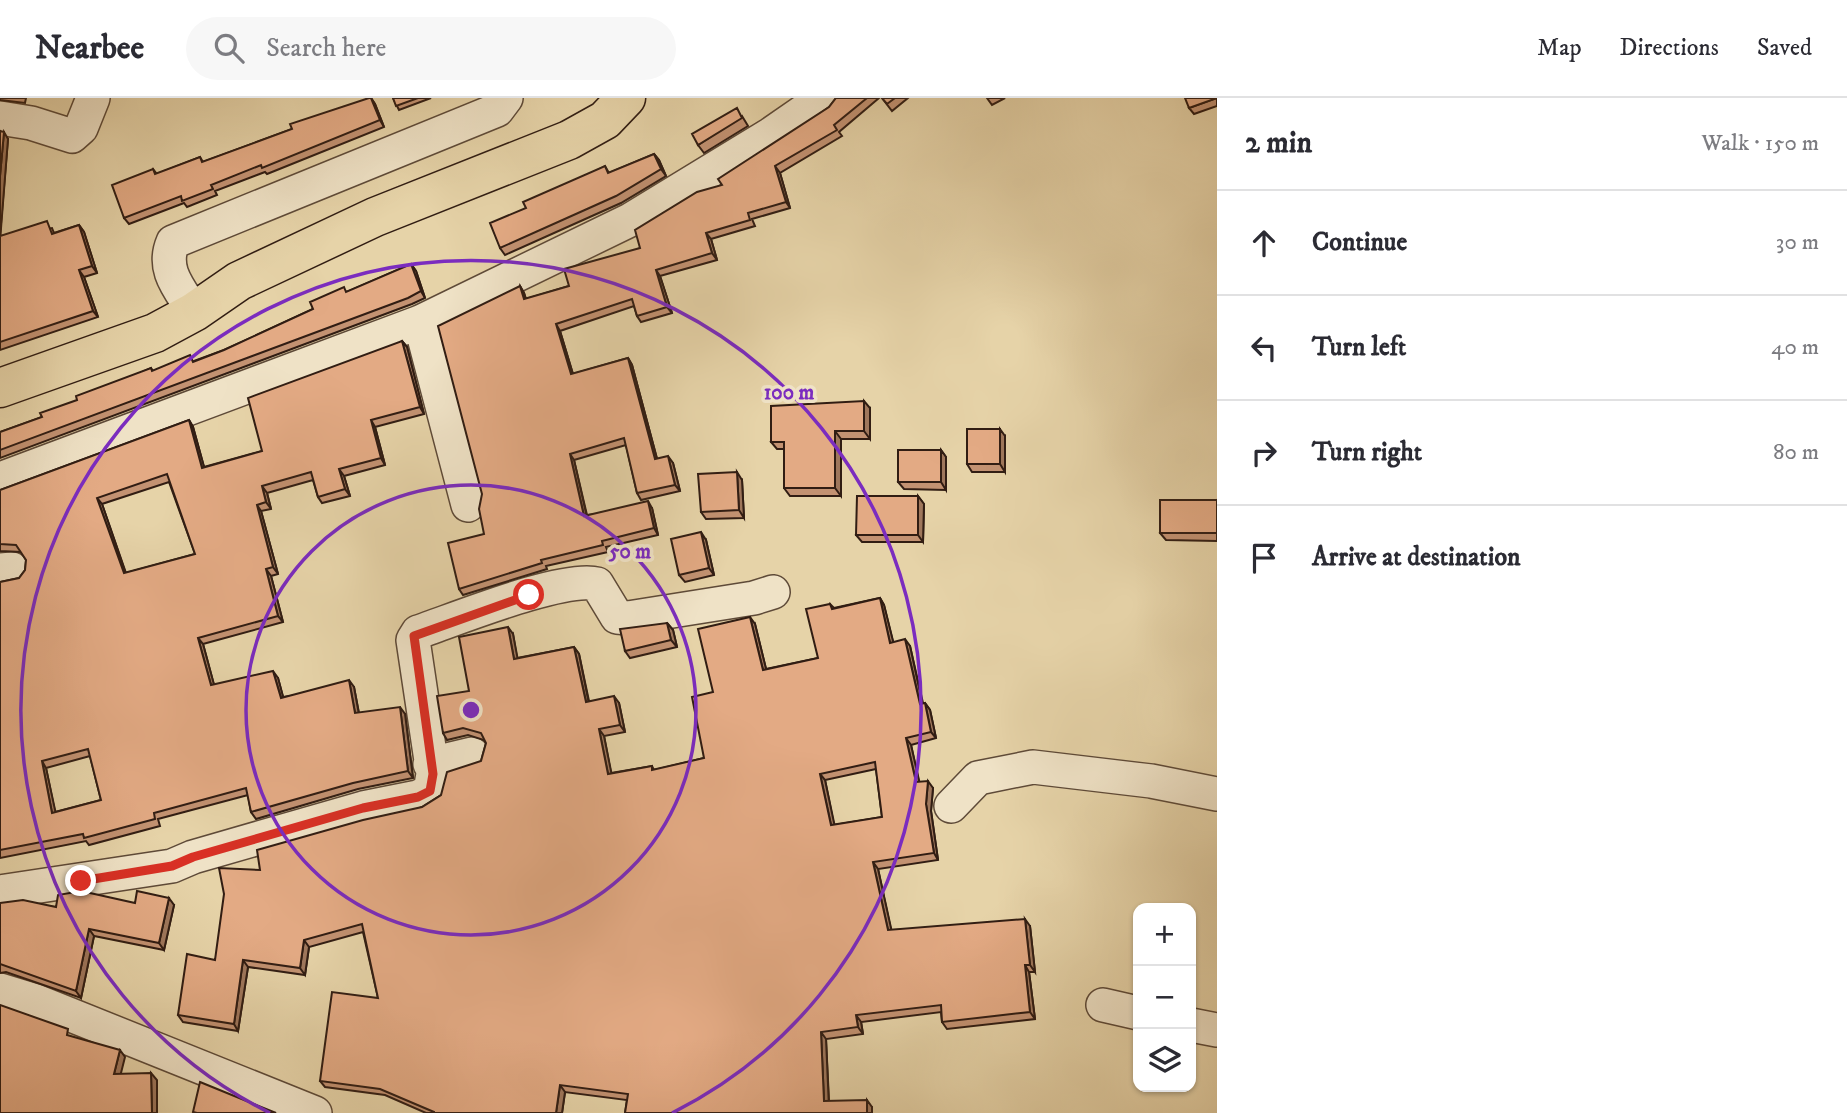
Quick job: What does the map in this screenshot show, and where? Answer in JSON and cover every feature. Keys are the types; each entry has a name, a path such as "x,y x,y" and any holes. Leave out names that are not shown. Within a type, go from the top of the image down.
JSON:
{"highway":[{"path":"0,388 155,332 194,312 239,281 375,217 569,140 605,120 626,98"}],"street":[{"path":"0,118 31,123 72,136 81,128 93,98"},
{"path":"194,312 168,270 168,252 173,242 497,110 506,98"},
{"path":"0,479 420,322 630,220 771,134 823,98"},
{"path":"420,322 468,505"},
{"path":"0,892 172,866 193,857 363,808 418,797 430,791 433,784 413,640 418,632 529,595 586,581 597,584 617,617 628,618 754,598 773,592"},
{"path":"430,764 472,754"},
{"path":"951,806 978,778 1033,767 1151,781 1217,793"},
{"path":"0,990 36,1001 314,1113"},
{"path":"1103,1005 1133,1012"},
{"path":"1196,1026 1217,1030"}],"building":[{"path":"369,98 380,120 262,168 261,165 211,185 213,189 182,201 181,196 124,218 112,185 153,169 155,174 200,157 202,162 292,129 290,124"},
{"path":"393,98 418,98 396,106"},
{"path":"836,98 867,98 834,125 837,130 775,166 786,202 748,213 750,220 706,233 712,253 656,270 667,307 637,316 632,299 556,324 571,374 628,358 655,459 668,456 675,485 637,493 624,438 570,454 584,516 648,501 654,528 602,541 603,545 541,560 542,563 459,589 448,543 484,534 479,509 482,494 438,326 520,286 524,299 569,286 564,269 640,248 635,230 697,192 722,185 718,179 829,107"},
{"path":"882,98 895,98 887,104"},
{"path":"1185,98 1217,98 1189,108"},
{"path":"737,108 742,118 698,145 692,134"},
{"path":"0,131 4,132 0,176"},
{"path":"654,154 661,169 616,196 500,248 490,223 526,208 523,202 605,166 608,173"},
{"path":"47,221 52,234 79,225 92,266 79,270 93,311 0,342 0,236"},
{"path":"411,264 421,291 408,298 0,450 0,432 42,417 40,413 77,400 76,396 151,368 152,371 190,355 193,362 224,350 313,309 310,302 344,287 346,292"},
{"path":"402,341 420,407 371,420 381,458 339,469 345,489 318,497 311,472 262,486 266,502 257,505 273,567 266,569 278,616 198,638 211,685 273,671 281,698 349,680 355,713 400,707 408,771 353,783 251,812 246,788 154,813 155,819 84,838 83,834 0,850 0,582 19,578 25,570 26,560 16,545 0,544 0,490 189,420 202,468 262,451 248,398","holes":["167,474 195,554 124,573 97,498","88,749 101,800 52,813 42,761"]},
{"path":"864,401 864,431 835,431 835,488 784,488 784,442 771,442 771,406"},
{"path":"967,429 1000,429 1000,464 967,464"},
{"path":"898,450 941,450 941,482 898,482"},
{"path":"737,472 739,510 701,512 698,474"},
{"path":"857,496 918,496 918,535 856,535"},
{"path":"1160,500 1217,500 1217,533 1160,533"},
{"path":"701,532 709,568 679,575 671,539"},
{"path":"880,598 890,643 905,639 920,704 925,703 931,732 906,738 916,782 928,781 926,804 934,853 873,862 888,930 1025,919 1030,965 1025,965 1030,1012 942,1022 941,1005 856,1015 858,1027 821,1032 824,1101 867,1100 867,1113 625,1113 628,1094 560,1085 556,1113 434,1113 380,1089 320,1081 332,992 378,998 362,924 304,940 300,968 243,960 234,1024 178,1015 187,954 215,960 224,894 219,868 260,870 257,850 363,820 422,807 441,795 447,772 481,761 486,743 481,733 463,728 443,733 437,696 469,691 459,637 508,627 514,659 574,647 586,702 614,696 620,725 599,729 608,774 652,766 652,770 704,758 692,697 713,692 698,629 750,617 763,670 818,658 806,609 830,604 832,609","holes":["875,762 882,817 831,825 820,774"]},
{"path":"667,623 671,640 625,651 620,629"},
{"path":"81,891 135,903 137,891 169,898 159,943 89,929 76,991 0,964 0,903 23,900 56,907 58,895"},
{"path":"0,1005 68,1029 67,1035 120,1050 114,1074 151,1073 152,1113 0,1113"},
{"path":"200,1082 276,1113 193,1112"}],"route":[{"path":"81,881 172,866 219,849 363,808 418,797 430,791 433,774 414,636 418,632 529,595"}]}
